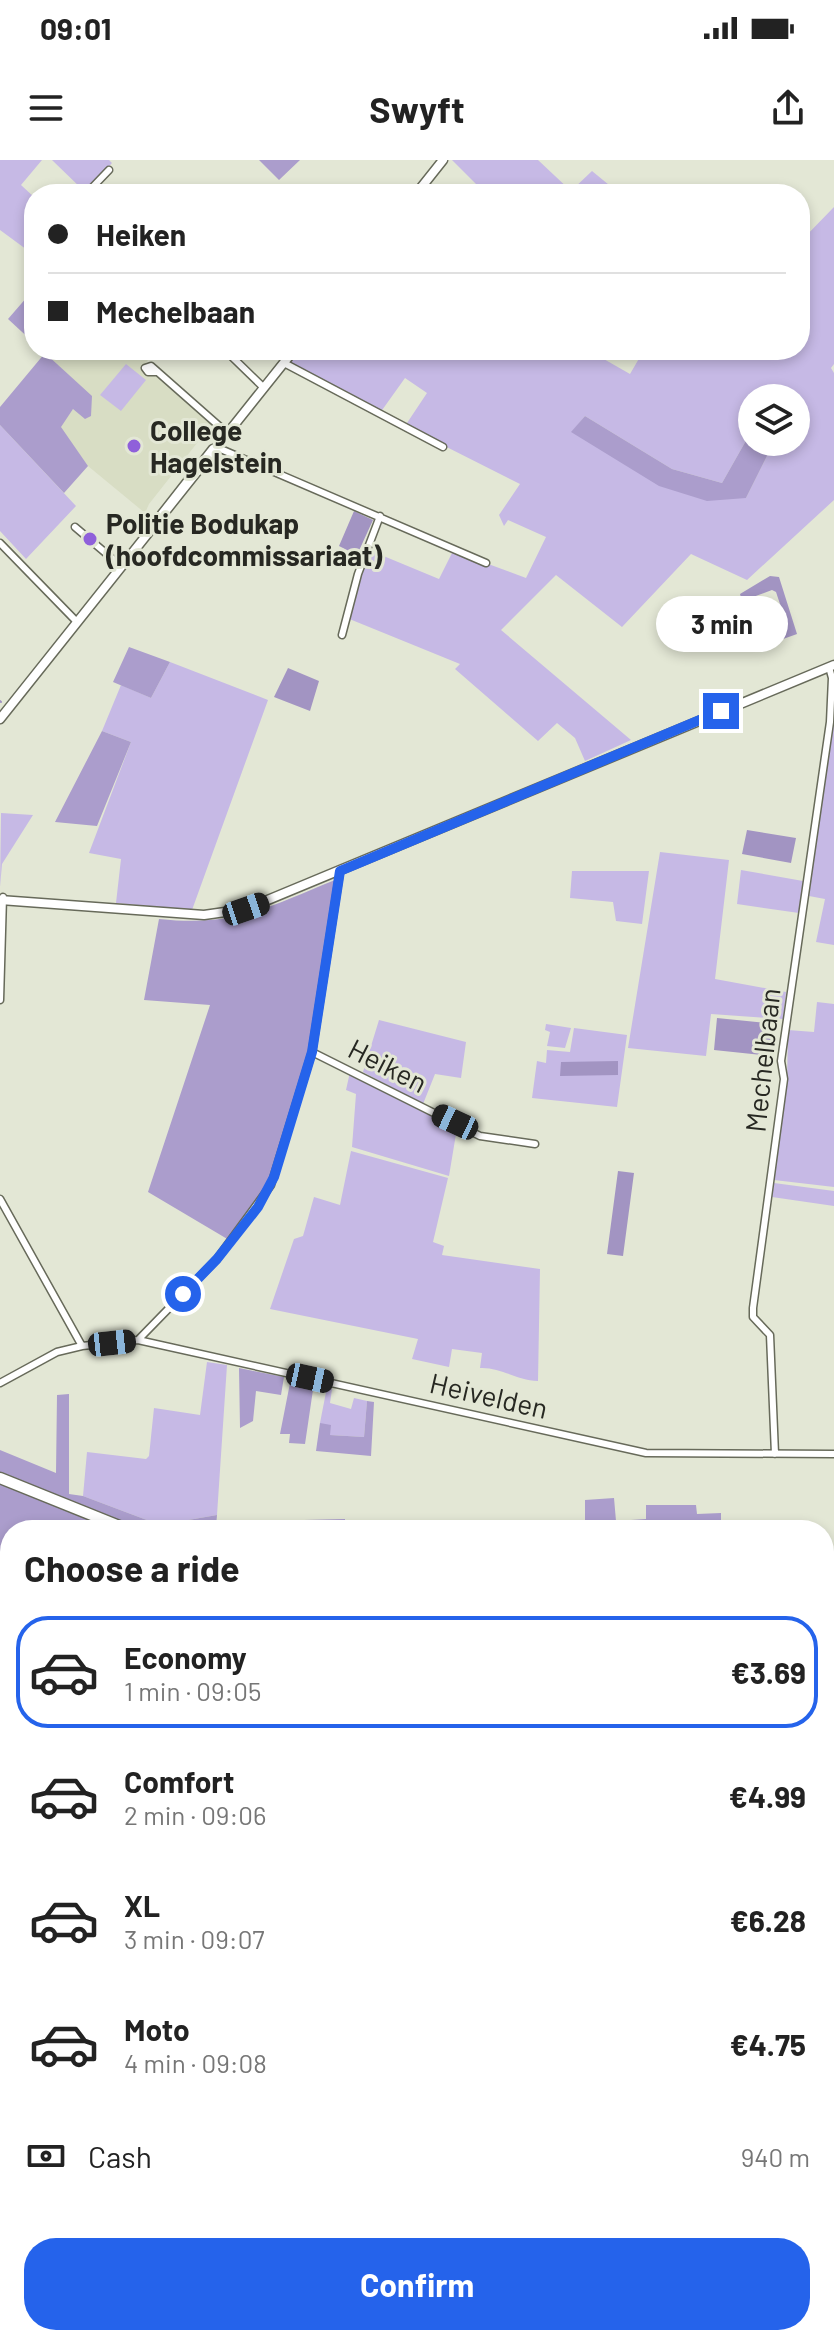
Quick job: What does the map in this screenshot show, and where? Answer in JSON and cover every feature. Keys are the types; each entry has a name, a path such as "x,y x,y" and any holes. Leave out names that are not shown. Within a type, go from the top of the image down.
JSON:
{"main road":[{"path":"0,1478 104,1520"}],"street":[{"path":"424,184 443,160"},
{"path":"96,184 109,170"},
{"path":"235,360 263,387"},
{"path":"0,719 161,516 205,455 216,447 286,360"},
{"path":"284,363 443,447"},
{"path":"157,372 227,433"},
{"path":"216,447 486,563"},
{"path":"342,635 358,574 380,516"},
{"path":"75,527 121,566"},
{"path":"0,543 77,622"},
{"name":"Mechelbaan","path":"2,898 168,914 216,914 254,906 831,666 830,722 781,1061 784,1079 753,1308 753,1317 770,1335 775,1454"},
{"name":"Heiken","path":"138,1340 217,1259 258,1207 274,1177 312,1052 340,871"},
{"path":"0,1000 2,898"},
{"name":"Heiken","path":"312,1052 480,1136 535,1144"},
{"path":"0,1199 82,1346"},
{"path":"0,1383 57,1352 138,1340"},
{"name":"Heivelden","path":"138,1340 646,1453 834,1454"}],"shaded area":[{"path":"0,160 42,160 21,185 24,188 24,248 0,230"},
{"path":"52,160 109,160 112,163 92,184 77,184"},
{"path":"259,160 300,160 279,180"},
{"path":"452,160 538,160 564,184 476,184"},
{"path":"592,171 608,184 578,184"},
{"path":"834,207 834,364 831,368 834,373 834,500 747,580 691,554 622,627 556,575 501,630 631,740 585,761 575,738 557,723 538,741 455,669 460,664 347,618 369,550 439,579 453,551 526,578 546,537 508,520 504,526 499,515 520,484 405,426 427,393 405,378 380,413 288,364 291,360 606,360 630,374 638,360 810,360 810,232"},
{"path":"24,301 24,334 8,319"},
{"path":"39,360 53,360 92,396 91,416 85,419 73,409 61,427 88,466 64,493 0,425 0,407"},
{"name":"College Hagelstein","path":"53,360 148,360 143,367 145,374 154,374 212,424 145,513 88,466 60,427 73,409 92,397"},
{"path":"126,364 146,380 121,411 100,395"},
{"path":"585,416 672,469 722,483 738,455 767,456 746,498 707,501 659,486 571,432"},
{"path":"0,425 76,506 26,559 0,531"},
{"path":"354,511 373,520 357,555 339,546"},
{"path":"770,576 779,577 797,634 772,643 770,632 783,630 787,625 776,592 772,590 742,601 740,594"},
{"path":"129,647 170,662 151,698 113,682"},
{"path":"170,662 268,700 192,910 116,903 121,859 89,853 131,742 102,731 121,685 151,698"},
{"path":"288,668 319,681 310,711 274,697"},
{"path":"834,710 834,945 816,942 825,899 809,896"},
{"path":"102,731 131,742 97,826 55,822"},
{"path":"1,813 33,815 2,864 0,887"},
{"path":"747,830 796,838 791,863 742,854"},
{"path":"660,852 729,860 715,979 786,992 783,1019 711,1014 706,1056 628,1048"},
{"path":"741,870 803,881 799,913 737,904"},
{"path":"572,871 649,871 642,924 616,921 613,902 570,898"},
{"path":"335,880 309,1051 300,1086 270,1183 229,1240 148,1192 210,1005 144,1000 159,919 230,918 269,907"},
{"path":"817,1002 834,1004 834,1187 774,1180 787,1083 788,1030 814,1032"},
{"path":"717,1018 775,1024 770,1056 714,1050"},
{"path":"379,1020 466,1042 461,1078 435,1074 423,1104 363,1072"},
{"path":"546,1024 571,1028 565,1048 547,1046 550,1032 545,1030"},
{"path":"574,1028 627,1035 617,1107 532,1098 537,1061 546,1063 547,1050 570,1052"},
{"path":"618,1061 618,1075 560,1076 561,1062"},
{"path":"350,1072 457,1128 449,1176 352,1147 356,1094 346,1090"},
{"path":"351,1151 448,1178 433,1242 444,1246 442,1255 540,1269 538,1381 480,1368 482,1353 452,1349 449,1367 412,1359 418,1339 270,1309 294,1239 303,1236 314,1197 340,1205"},
{"path":"618,1171 634,1173 623,1256 607,1254"},
{"path":"774,1183 834,1191 834,1206 772,1197"},
{"path":"207,1362 227,1365 217,1515 188,1520 147,1520 83,1496 87,1452 146,1459 149,1456 154,1408 200,1415"},
{"path":"239,1368 284,1377 281,1395 256,1391 253,1421 240,1428"},
{"path":"291,1378 314,1383 305,1444 289,1443 290,1434 280,1434"},
{"path":"327,1387 332,1389 330,1403 351,1409 354,1398 367,1401 364,1437 330,1435 320,1423"},
{"path":"69,1394 69,1494 83,1496 147,1520 0,1520 0,1450 56,1473 57,1395"},
{"path":"367,1401 374,1402 371,1456 316,1451 320,1423 331,1425 330,1435 364,1437"},
{"path":"614,1498 616,1520 585,1520 585,1500"},
{"path":"646,1505 696,1505 697,1514 721,1513 721,1520 631,1520 646,1519"},
{"path":"217,1515 217,1520 188,1520"}],"place":[{"name":"College Hagelstein","path":"134,446"},
{"name":"Politie Bodukap (hoofdcommissariaat)","path":"90,539"}],"route":[{"path":"183,1294 217,1259 258,1207 274,1177 312,1052 340,871 721,711"}]}
